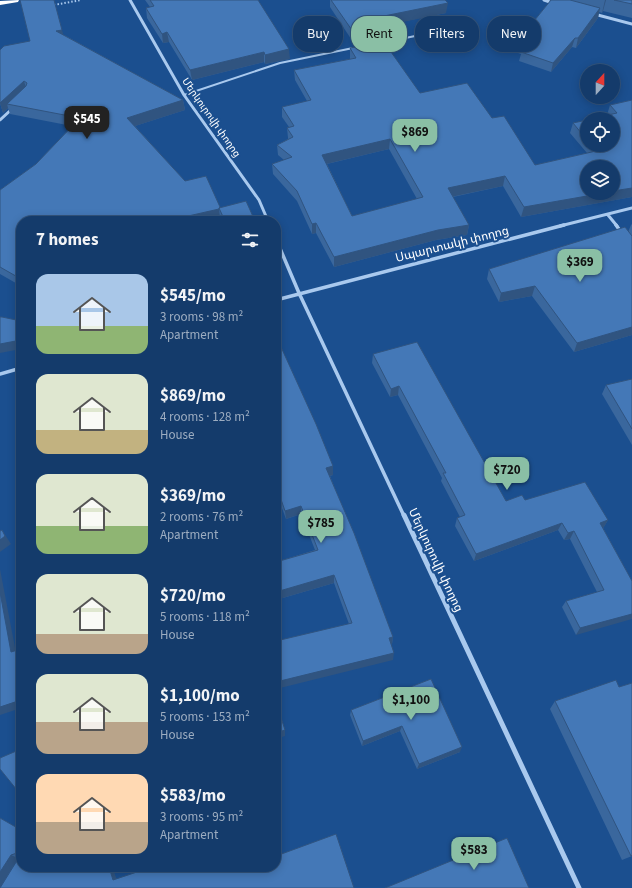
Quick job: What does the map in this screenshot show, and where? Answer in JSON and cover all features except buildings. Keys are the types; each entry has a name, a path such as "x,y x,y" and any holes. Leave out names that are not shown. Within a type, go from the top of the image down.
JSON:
{"highway":[{"path":"0,3 15,0"}],"street":[{"name":"Մերկուրովի փողոց","path":"130,0 184,95 259,200 266,216"},
{"path":"544,0 559,4"},
{"path":"588,12 632,24"},
{"path":"0,120 16,104"},
{"name":"Սպարտակի փողոց","path":"281,298 632,208"},
{"path":"608,214 622,233"},
{"name":"Մերկուրովի փողոց","path":"281,251 299,293 579,888"},
{"path":"0,374 16,369"}],"lane":[{"path":"184,95 280,63 351,48"}],"path":[{"path":"51,5 80,0"}]}
